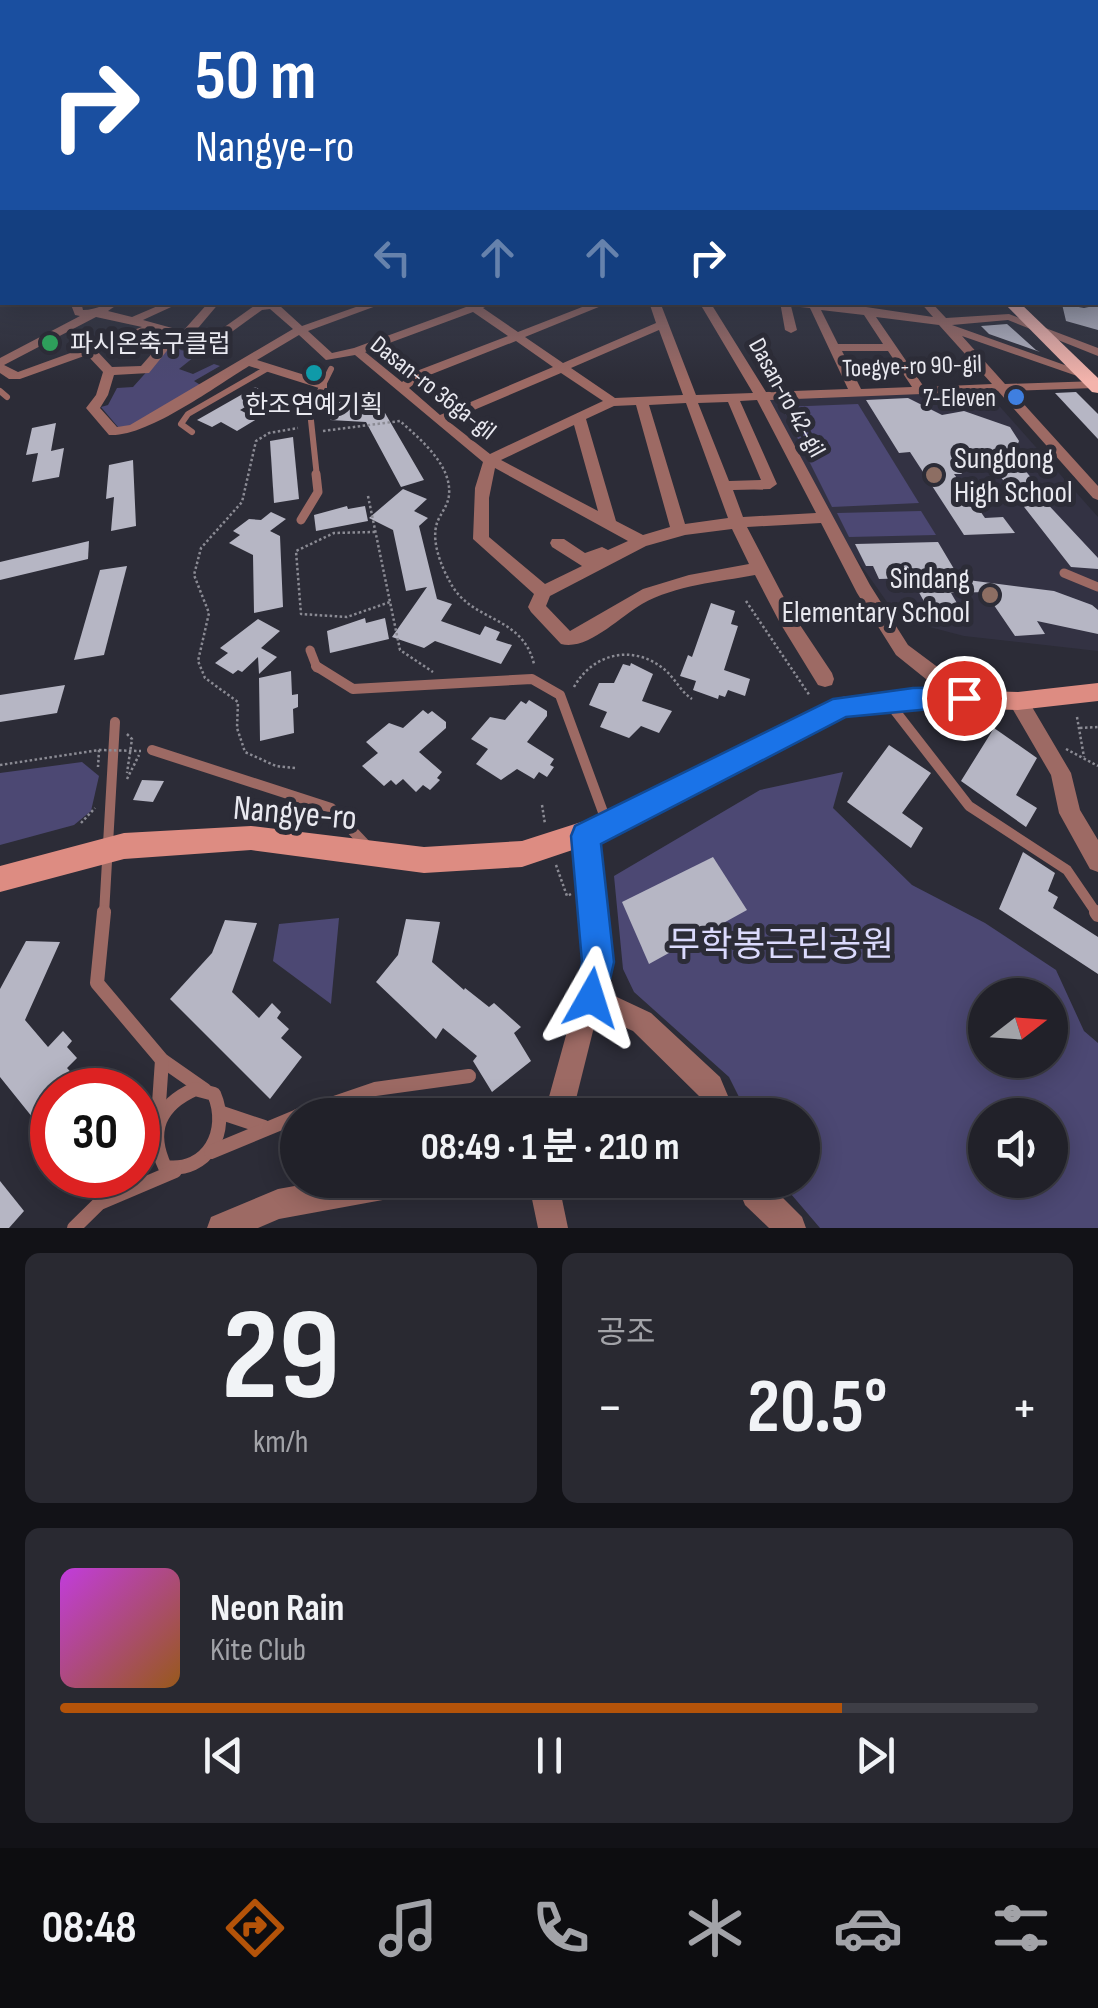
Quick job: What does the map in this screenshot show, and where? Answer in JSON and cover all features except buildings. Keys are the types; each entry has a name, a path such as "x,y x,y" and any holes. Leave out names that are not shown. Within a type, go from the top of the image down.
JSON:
{"main road":[{"path":"1013,305 1092,382"},
{"name":"Nangye-ro","path":"0,879 110,850 251,838 424,860 522,854 596,831 842,707 964,698 1018,701 1098,692"}],"street":[{"path":"76,305 79,313 108,314 201,342 219,340 258,308 271,305"},
{"path":"110,305 0,366 13,376 20,375 90,351 168,332 210,305"},
{"path":"132,321 170,305"},
{"path":"90,351 109,371 144,370 185,305"},
{"name":"Dasan-ro 36ga-gil","path":"276,305 331,363 357,350 479,454 492,459"},
{"path":"109,371 93,408 114,432 134,430 300,330 373,305"},
{"path":"357,350 470,305 612,402"},
{"path":"402,388 418,376 598,305"},
{"path":"655,305 758,568 826,680"},
{"name":"Dasan-ro 42-gil","path":"706,305 762,395 825,518 902,650 964,698"},
{"path":"787,305 791,330"},
{"path":"819,305 856,392"},
{"path":"827,305 948,325 1092,382"},
{"path":"928,305 1098,495"},
{"path":"866,310 920,390"},
{"path":"948,325 1009,317 1098,352"},
{"path":"438,420 662,325"},
{"path":"834,347 891,348"},
{"path":"250,362 324,385"},
{"path":"331,363 372,363"},
{"name":"Toegye-ro 90-gil","path":"492,459 612,402 1092,382"},
{"path":"725,486 770,484 732,396"},
{"path":"641,400 680,532"},
{"path":"579,418 609,524"},
{"path":"544,592 481,538 480,497 492,459 637,540"},
{"path":"558,543 583,560 637,540 680,532 825,518"},
{"path":"637,540 544,592 537,607 567,639 580,638 607,614 649,593 758,568"},
{"path":"1018,701 1061,773 1070,813 1098,861"},
{"path":"563,1098 598,962 596,831"},
{"path":"591,998 642,1022 710,1087 715,1098"},
{"path":"222,1228 278,1204 311,1198"},
{"path":"547,1198 553,1228"},
{"path":"760,1198 791,1228"}],"lane":[{"path":"301,520 318,492 310,411 331,363"},
{"path":"192,432 181,424 188,414 268,368"},
{"path":"1064,573 1098,587"},
{"path":"310,650 317,669 353,689 532,679 560,694 596,831"},
{"path":"888,701 969,806 1066,870 1098,915"},
{"path":"115,722 114,785 107,815 110,850 97,983 162,1060 214,1094 222,1114 217,1140 208,1153"},
{"path":"146,750 331,808 374,854"},
{"path":"160,1091 162,1060"},
{"path":"348,1098 375,1089 469,1076"},
{"path":"160,1118 184,1092 206,1090"},
{"path":"222,1114 264,1127"},
{"path":"102,1202 175,1170 187,1169 208,1153 280,1121"},
{"path":"160,1159 165,1167 175,1170"},
{"path":"74,1228 106,1198"}],"path":[{"path":"323,431 400,421 420,438 447,478 450,496 435,532 452,588 482,613 528,638 534,670"},
{"path":"294,768 276,766 245,752 238,728 238,702 205,678 198,660 209,613 194,575 201,548 242,502 256,440 268,433 304,426"},
{"path":"368,496 400,650 434,673"},
{"path":"375,532 362,528 312,540 296,552 301,614 327,620 381,608 390,602"},
{"path":"746,602 810,696"},
{"path":"574,687 579,674 594,661 636,654 669,672 675,686 692,699"},
{"path":"1077,717 1084,757"},
{"path":"1079,728 1098,727"},
{"path":"1064,748 1098,766"},
{"path":"0,765 99,750 146,750"},
{"path":"99,750 96,768 101,767"},
{"path":"125,783 146,750"}],"shaded area":[{"name":"Sungdong High School","path":"986,391 1098,517 1098,651 964,636 899,619 844,541 769,398"}],"green space":[{"path":"177,338 185,341 180,350 199,353 179,369 193,374 214,364 220,366 194,381 202,386 134,426 118,427 101,407 108,405 117,388 133,387"},
{"path":"858,404 919,503 832,507 782,407"},
{"path":"921,511 936,535 849,537 837,513"},
{"path":"82,762 99,776 91,811 74,825 0,845 0,773"},
{"name":"무학봉근린공원","path":"843,772 833,808 912,885 985,923 1056,970 1060,978 968,978 968,1078 1068,1078 1068,996 1084,1031 1098,1043 1098,1228 820,1228 794,1198 820,1198 820,1098 740,1098 729,1077 634,992 623,969 614,876 760,790"},
{"path":"339,918 331,1004 273,961 279,924"}],"place":[{"name":"파시온축구클럽","path":"50,343"},
{"name":"한조연예기획","path":"314,373"},
{"name":"7-Eleven","path":"1016,397"},
{"name":"Sungdong High School","path":"934,475"},
{"name":"Sindang Elementary School","path":"990,595"}],"route":[{"path":"591,998 598,962 585,836 842,707 913,698 964,698"}]}
